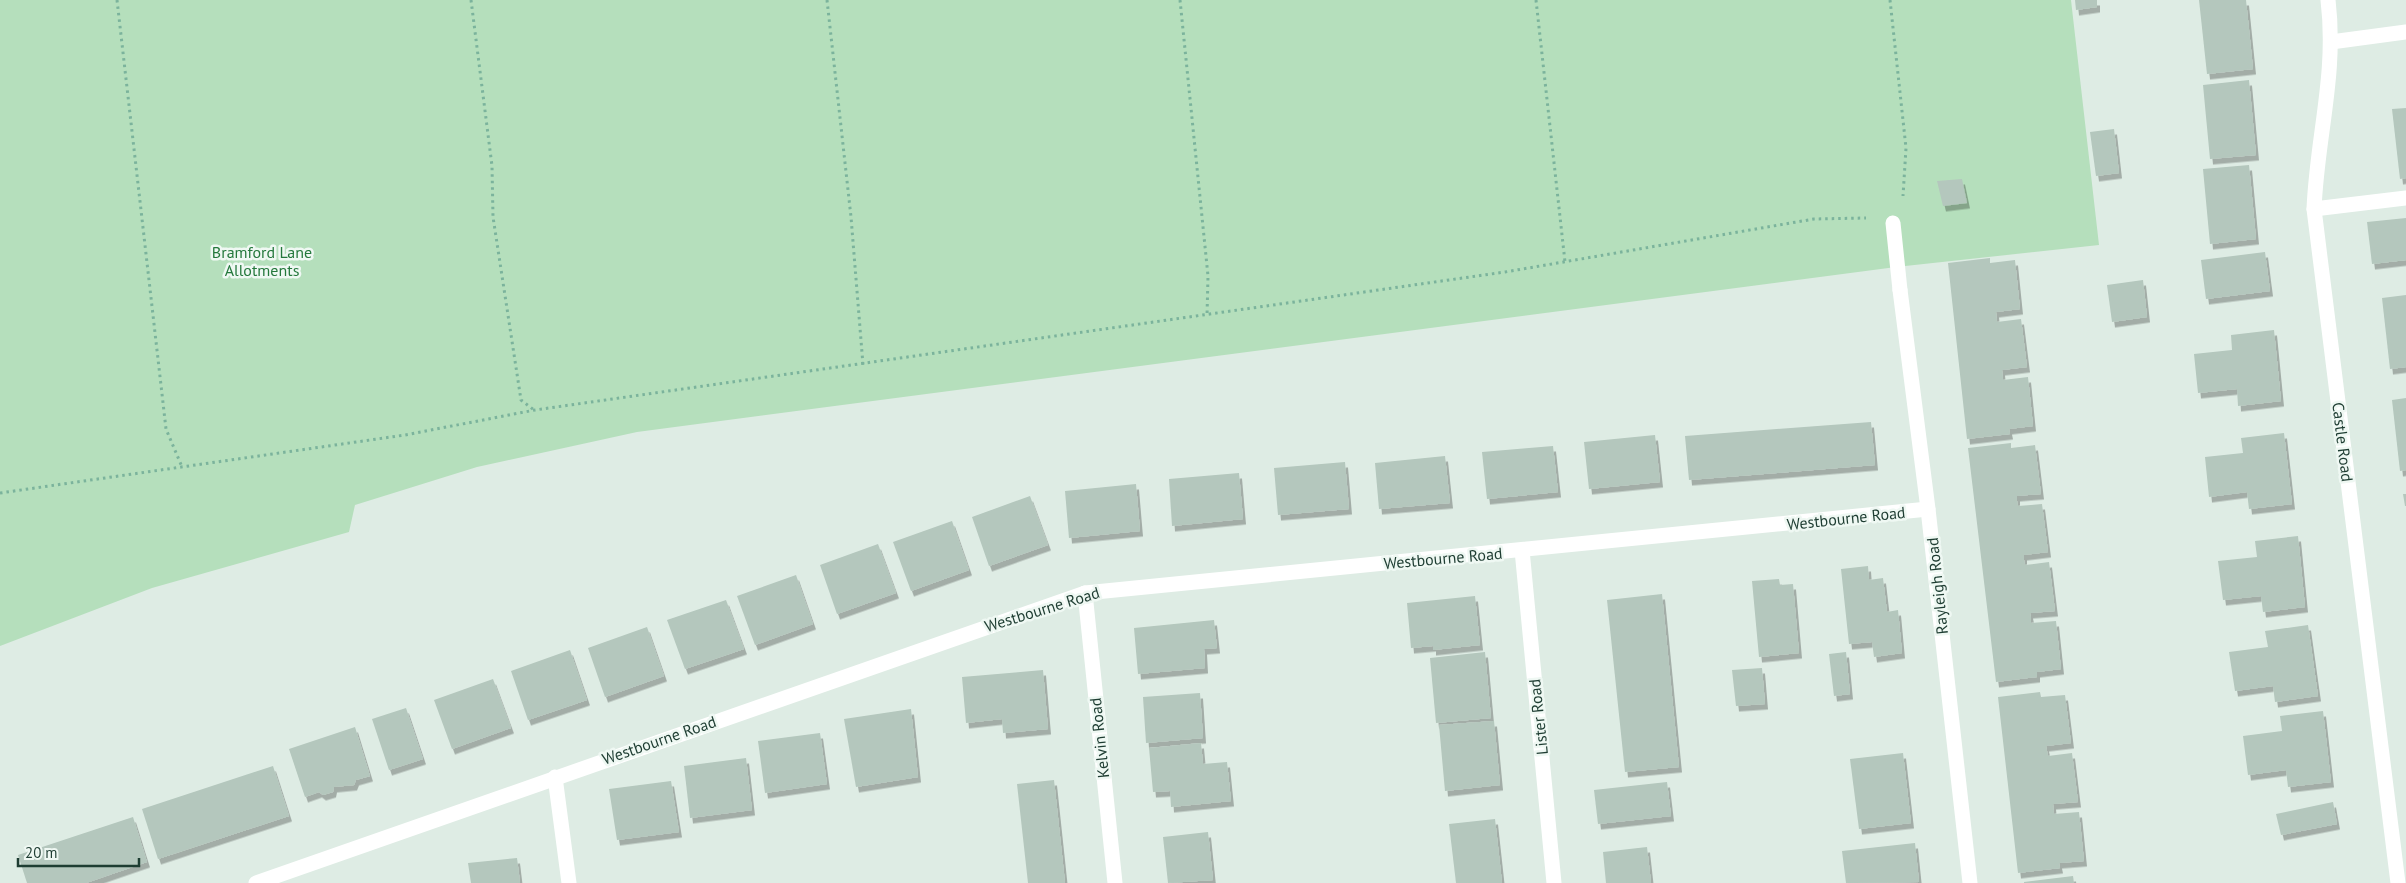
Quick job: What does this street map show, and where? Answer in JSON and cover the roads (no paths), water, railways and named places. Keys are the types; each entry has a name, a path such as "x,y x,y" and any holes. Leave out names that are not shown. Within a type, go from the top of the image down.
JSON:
{"street":[{"name":"Castle Road","path":"2328,0 2331,66 2317,169 2314,209 2398,883"},
{"path":"2331,42 2406,32"},
{"path":"2314,209 2406,198"},
{"name":"Rayleigh Road","path":"1893,223 1928,509 1970,883"},
{"name":"Westbourne Road","path":"256,883 1084,592 1928,509"},
{"name":"Lister Road","path":"1522,550 1554,883"},
{"name":"Kelvin Road","path":"1084,592 1115,883"},
{"path":"556,777 569,883"}],"park label":[{"name":"Bramford Lane Allotments","path":"262,261"}]}
